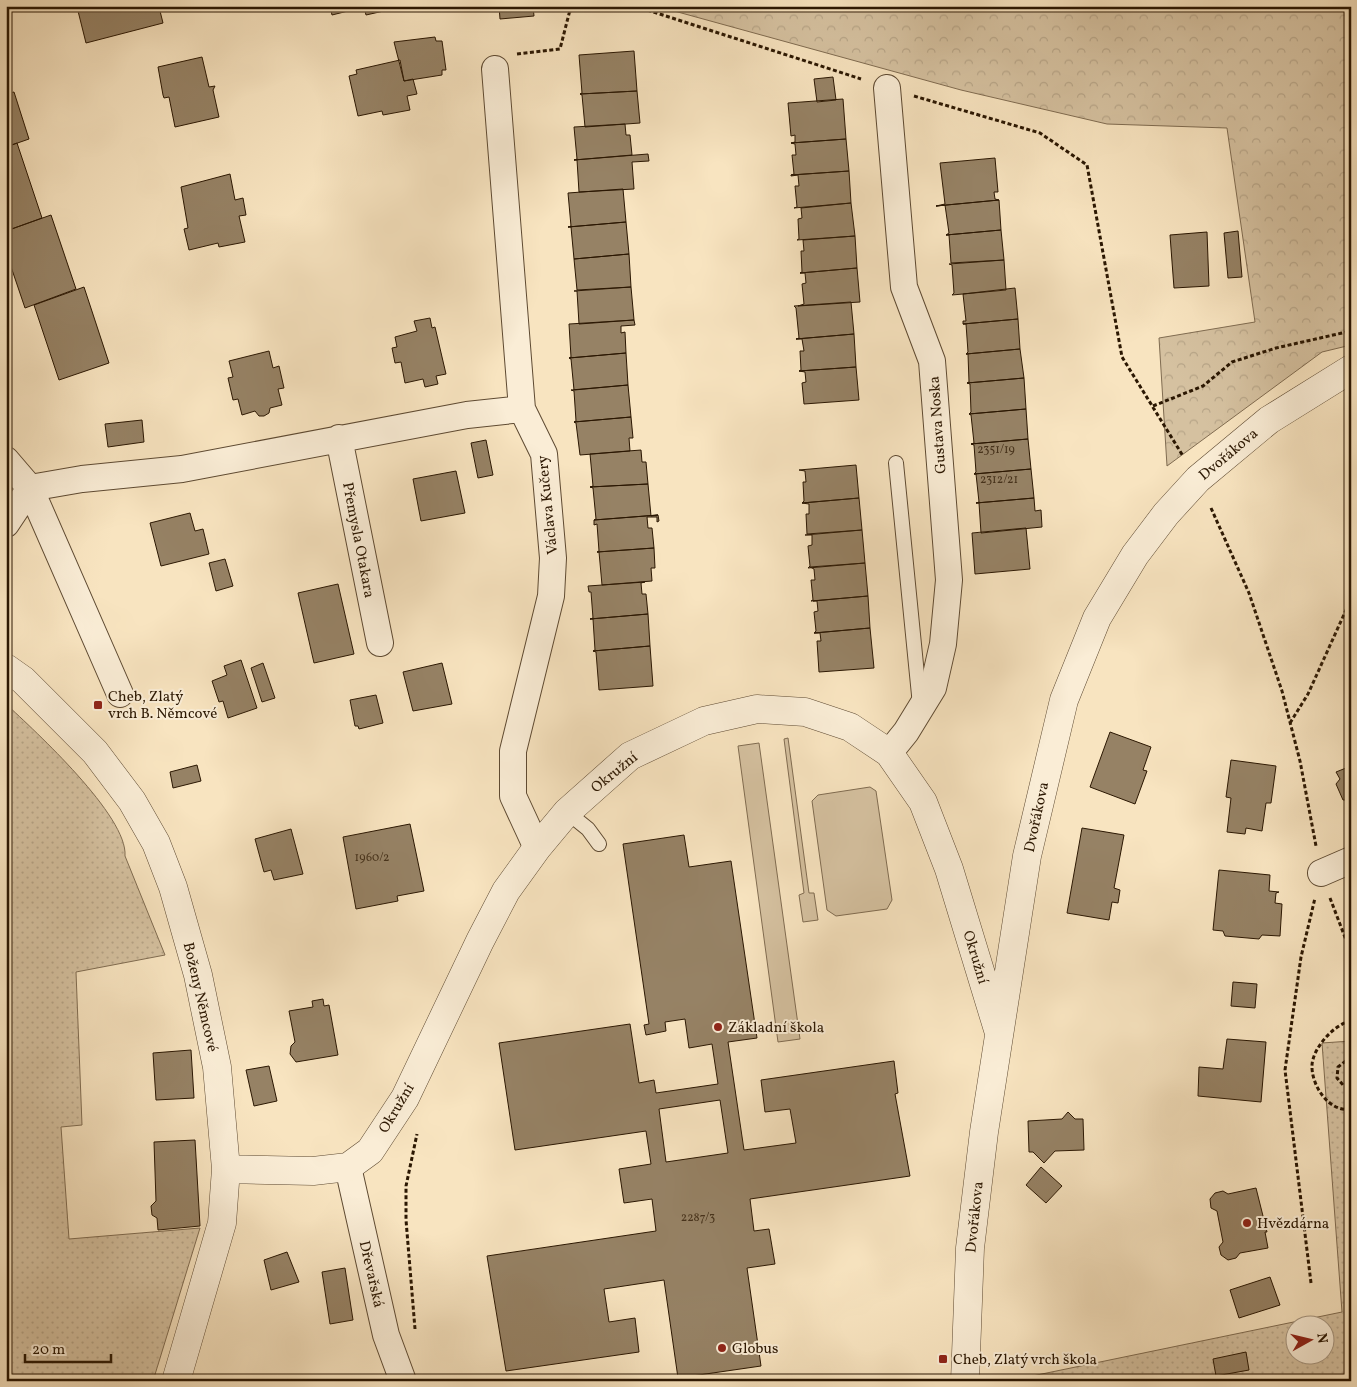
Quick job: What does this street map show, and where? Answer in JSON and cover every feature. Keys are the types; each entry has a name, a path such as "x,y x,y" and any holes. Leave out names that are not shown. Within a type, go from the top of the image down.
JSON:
{"street":[{"name":"Václava Kučery","path":"495,69 522,409 544,454 553,558 551,596 512,759 513,796 536,848"},
{"name":"Gustava Noska","path":"886,88 904,287 932,360 949,580 943,644 933,688 906,732 889,753"},
{"name":"Dvořákova","path":"965,1381 970,1248 984,1132 1027,856 1064,700 1098,618 1135,555 1166,514 1198,479 1269,420 1351,369"},
{"path":"6,524 30,488 82,479 182,469 466,415 522,409"},
{"name":"Přemysla Otakara","path":"339,438 380,643"},
{"path":"6,460 30,488 120,694"},
{"name":"Boženy Němcové","path":"6,668 23,680 95,752 132,801 156,844 173,886 198,975 217,1067 226,1169 222,1223 176,1381"},
{"name":"Okružní","path":"226,1169 313,1171 348,1166 370,1151 405,1098 506,891 536,848 567,812 630,756 704,721 756,709 805,712 850,727 889,753 924,802 949,869 1000,1033"},
{"path":"1321,873 1351,860"},
{"name":"Dřevařská","path":"348,1166 386,1334 403,1381"}],"lane":[{"path":"896,463 920,709"},
{"path":"567,812 588,828 599,844"}],"path":[{"path":"495,69 494,56 560,49 571,6"},
{"path":"570,11 591,6"},
{"path":"635,6 886,88 1040,133 1087,165 1122,357 1198,479 1249,593 1300,760 1321,873 1351,953"},
{"path":"1153,406 1203,386 1232,362 1276,348 1351,330"},
{"path":"1290,723 1308,694 1351,599"},
{"path":"1310,1283 1285,1070 1302,957 1321,873"},
{"path":"1351,1021 1344,1022 1319,1046 1312,1065 1317,1090 1331,1104 1346,1110 1351,1109"},
{"path":"1351,1057 1338,1067 1337,1078 1343,1085 1351,1087"},
{"path":"416,1336 406,1220 406,1186 418,1131"}],"green space":[{"path":"656,6 1351,6 1351,345 1322,352 1167,466 1159,338 1255,322 1227,128 1107,124 961,90"},
{"path":"6,704 78,775 112,819 122,839 125,856 165,955 76,972 82,1125 61,1127 69,1239 200,1228 153,1381 6,1381"},
{"path":"788,738 809,893 814,893 818,920 803,922 799,895 804,893 784,739"},
{"path":"759,743 800,1039 778,1042 738,746"},
{"path":"870,787 876,791 892,900 887,909 836,916 827,910 812,801 818,795"},
{"path":"1351,1041 1351,1381 1008,1381 1284,1324 1284,1364 1334,1364 1334,1314 1332,1314 1342,1312 1322,1043"}],"building":[{"path":"138,6 140,11 159,7 163,23 86,43 77,7"},
{"path":"330,6 396,6 397,8 366,15 364,7 332,15"},
{"path":"499,6 533,6 534,16 500,19"},
{"path":"435,37 436,41 442,41 446,70 442,70 442,75 404,81 394,42"},
{"path":"634,51 637,91 580,94 582,93 579,55"},
{"path":"202,57 209,87 215,86 213,90 219,117 175,127 169,97 164,98 163,95 158,67"},
{"path":"400,60 404,81 413,79 417,94 407,96 410,110 383,115 382,111 358,116 349,76 357,74 356,70"},
{"path":"833,77 836,100 817,102 814,79"},
{"path":"637,91 640,123 585,127 582,95 580,94"},
{"path":"14,92 29,139 6,147 6,94"},
{"path":"843,99 846,139 791,143 795,142 795,135 791,136 788,103"},
{"path":"625,124 626,135 630,135 632,155 574,160 577,159 574,127"},
{"path":"846,139 849,171 791,175 794,174 792,155 796,155 795,144 791,143"},
{"path":"17,143 42,218 6,231 6,147"},
{"path":"648,154 649,161 632,162 634,189 579,192 577,160 574,160"},
{"path":"995,158 998,192 994,192 995,199 999,200 936,206 945,204 940,163"},
{"path":"849,171 851,203 794,208 797,207 795,186 799,186 798,175 791,175"},
{"path":"230,174 235,200 243,198 246,215 239,216 245,242 219,247 218,243 189,250 184,229 188,228 181,187"},
{"path":"623,189 626,222 568,227 571,226 568,193"},
{"path":"999,200 1001,230 946,235 949,233 945,205"},
{"path":"851,203 855,236 797,240 799,239 798,219 802,218 801,208"},
{"path":"51,215 76,289 25,308 6,252 6,231"},
{"path":"626,222 629,254 574,259 571,227 568,227"},
{"path":"1001,230 1004,260 951,263 949,235 946,235"},
{"path":"1238,231 1242,277 1228,278 1224,233"},
{"path":"1207,232 1209,286 1174,288 1170,235"},
{"path":"855,236 857,268 800,273 802,272 801,251 804,251 803,240"},
{"path":"629,254 631,287 577,290 574,259"},
{"path":"1004,260 1006,290 952,295 954,293 952,265 949,264"},
{"path":"857,268 860,302 798,306 804,304 802,284 806,283 805,273 800,273"},
{"path":"84,287 109,363 59,380 34,305"},
{"path":"631,287 634,320 579,324 577,291 574,291"},
{"path":"1015,288 1018,319 963,324 963,321 966,321 963,294"},
{"path":"851,302 854,334 796,339 799,338 796,308 794,306"},
{"path":"430,318 432,328 435,327 446,374 436,376 438,384 425,387 423,379 405,383 401,362 395,363 392,348 397,347 395,337 417,331 414,321"},
{"path":"1018,319 1020,349 966,354 968,352 966,324 963,324"},
{"path":"634,320 635,325 621,326 621,333 625,332 626,353 569,358 571,357 569,324"},
{"path":"854,334 856,367 799,371 801,370 800,351 804,351 802,339 796,339"},
{"path":"1020,349 1024,378 967,383 969,382 968,354 966,354"},
{"path":"269,351 273,368 279,366 284,388 278,389 282,405 270,408 269,413 264,416 259,416 255,411 242,415 238,399 233,400 228,378 233,377 229,361"},
{"path":"626,353 628,385 574,390 571,359 569,358"},
{"path":"856,367 859,400 804,404 802,383 806,382 805,372 799,371"},
{"path":"1024,378 1026,409 969,414 971,412 970,384 967,383"},
{"path":"628,385 631,417 574,422 576,421 574,391 571,390"},
{"path":"1026,409 1028,439 971,444 974,443 971,415 969,414"},
{"path":"631,417 633,438 629,438 630,451 580,455 576,423 574,422"},
{"path":"142,420 144,442 108,447 105,424"},
{"path":"1028,439 1031,469 974,474 976,472 974,445 971,444"},
{"path":"486,440 493,475 478,478 471,443"},
{"path":"641,450 642,462 646,462 648,484 590,487 593,486 590,454"},
{"path":"856,465 859,498 802,503 804,501 803,482 806,482 805,471 799,470"},
{"path":"1031,469 1034,498 976,503 979,502 976,474 974,474"},
{"path":"456,471 465,513 421,521 413,479"},
{"path":"648,484 651,516 594,520 596,519 593,488 590,487"},
{"path":"859,498 862,530 807,534 806,514 809,514 809,504 802,503"},
{"path":"1034,498 1035,511 1041,510 1042,527 981,533 979,503 976,503"},
{"path":"190,513 195,531 203,529 209,554 161,566 150,523"},
{"path":"658,515 659,521 657,522 657,517 647,517 648,528 652,528 654,548 597,552 599,551 597,524 594,525 594,520"},
{"path":"1026,528 1030,569 975,574 972,533"},
{"path":"862,530 865,563 808,568 810,566 808,546 812,545 812,535 805,535"},
{"path":"654,548 655,568 651,568 652,581 602,585 599,552 597,552"},
{"path":"225,559 233,586 216,591 209,563"},
{"path":"865,563 868,596 811,601 813,600 811,580 815,580 814,569 810,567"},
{"path":"645,582 641,583 642,594 646,594 648,614 590,619 593,618 591,592 589,592 588,586"},
{"path":"338,584 354,654 314,663 298,593"},
{"path":"868,596 870,628 814,633 816,631 814,612 818,611 817,601 813,601"},
{"path":"648,614 650,646 593,651 595,650 593,619 590,619"},
{"path":"870,628 874,668 819,672 817,641 821,641 820,633 814,633"},
{"path":"650,646 653,686 599,690 596,652 593,651"},
{"path":"241,660 257,708 228,718 223,701 219,702 212,681 227,675 224,666"},
{"path":"263,663 275,698 262,702 251,668"},
{"path":"442,663 452,704 413,711 403,672"},
{"path":"376,695 383,723 359,729 358,726 355,726 350,700"},
{"path":"1110,732 1151,747 1143,770 1147,771 1135,804 1090,787"},
{"path":"1231,760 1276,766 1271,803 1266,803 1262,831 1246,828 1245,834 1227,832 1231,798 1226,797"},
{"path":"197,765 201,781 173,788 170,772"},
{"path":"1351,766 1351,804 1349,800 1343,800 1336,784 1340,779 1336,772"},
{"path":"410,824 424,891 397,896 398,901 356,909 343,837"},
{"path":"1082,828 1124,835 1114,888 1120,890 1118,903 1112,902 1109,920 1067,913"},
{"path":"291,829 303,874 274,880 271,870 264,872 255,839"},
{"path":"684,835 689,867 731,861 757,1038 728,1042 744,1150 796,1143 790,1109 765,1112 761,1080 894,1061 898,1093 895,1094 910,1176 750,1199 754,1231 769,1229 775,1264 747,1268 761,1366 678,1378 664,1280 604,1289 609,1322 635,1318 639,1352 506,1371 487,1256 656,1231 652,1199 624,1203 619,1169 651,1164 646,1131 515,1150 499,1043 630,1024 639,1083 654,1080 656,1093 718,1084 712,1044 689,1048 685,1019 665,1022 666,1031 646,1035 644,1025 649,1024 623,844","holes":["720,1100 728,1153 666,1162 659,1109"]},
{"path":"1219,870 1270,875 1269,891 1279,892 1276,893 1275,903 1282,904 1280,936 1262,935 1259,939 1225,936 1223,931 1213,930"},
{"path":"1233,982 1257,984 1255,1008 1231,1006"},
{"path":"323,999 324,1006 329,1005 338,1055 296,1062 290,1054 291,1046 295,1042 289,1011 313,1007 312,1001"},
{"path":"1227,1039 1266,1042 1261,1102 1198,1096 1199,1067 1223,1069"},
{"path":"191,1050 194,1098 156,1100 153,1053"},
{"path":"269,1066 277,1101 254,1106 246,1070"},
{"path":"1068,1112 1075,1119 1083,1119 1084,1150 1055,1151 1044,1163 1033,1152 1029,1152 1028,1121 1062,1119"},
{"path":"195,1140 200,1226 158,1230 157,1218 152,1215 151,1206 156,1201 154,1142"},
{"path":"1041,1167 1062,1186 1046,1203 1026,1185"},
{"path":"1256,1188 1267,1232 1265,1232 1268,1248 1240,1253 1236,1258 1228,1260 1221,1255 1219,1247 1223,1242 1217,1211 1211,1208 1210,1199 1215,1193 1223,1191 1228,1194"},
{"path":"287,1252 299,1282 271,1290 264,1260"},
{"path":"345,1268 353,1320 330,1324 322,1272"},
{"path":"1270,1277 1280,1305 1239,1318 1230,1290"},
{"path":"1246,1352 1249,1370 1216,1376 1213,1359"}],"place":[{"name":"Cheb, Zlatý vrch B. Němcové","path":"98,705"},
{"name":"Základní škola","path":"718,1027"},
{"name":"Hvězdárna","path":"1247,1223"},
{"name":"Globus","path":"722,1348"},
{"name":"Cheb, Zlatý vrch škola","path":"943,1359"}]}
